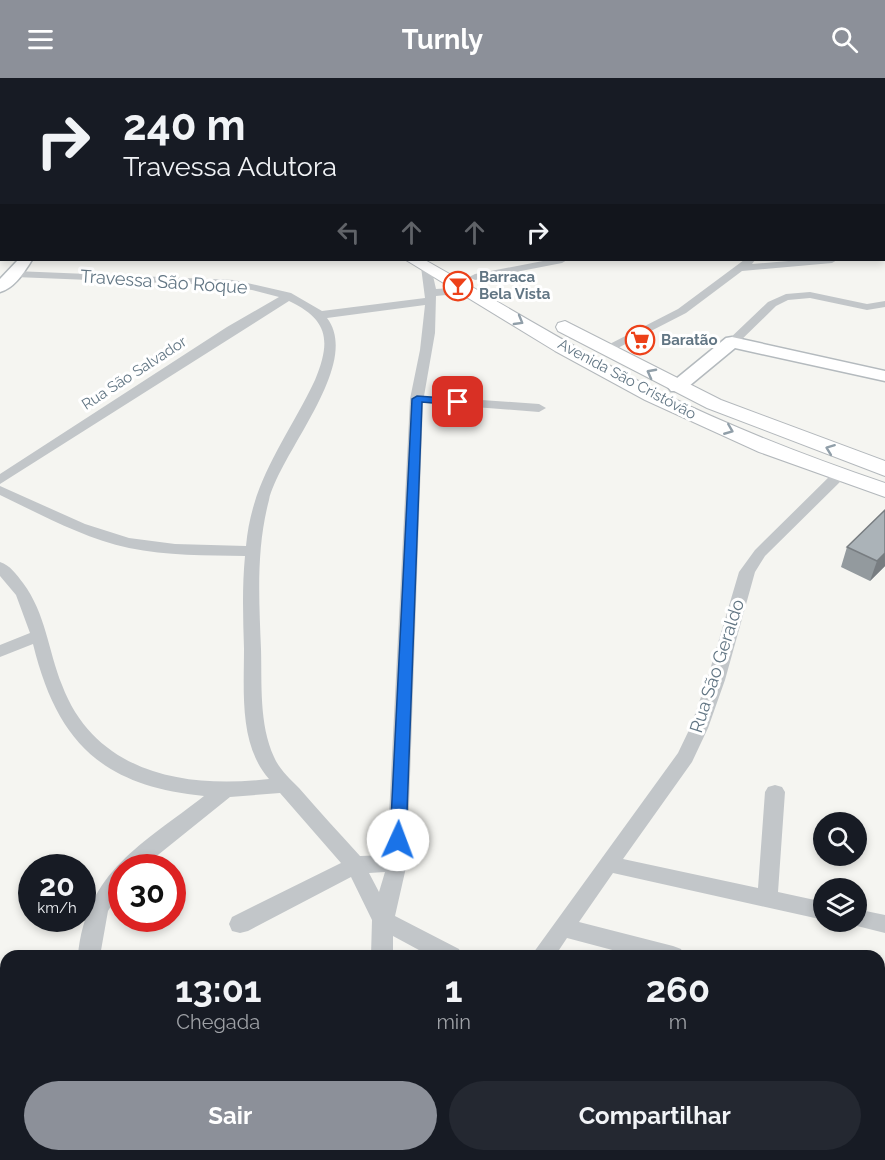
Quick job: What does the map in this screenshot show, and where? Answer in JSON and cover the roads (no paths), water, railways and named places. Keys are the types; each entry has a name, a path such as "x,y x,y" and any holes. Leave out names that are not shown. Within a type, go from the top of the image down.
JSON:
{"main road":[{"name":"Avenida São Cristóvão","path":"446,261 471,283 650,395 699,418 839,475 885,490"},
{"name":"Avenida São Cristóvão","path":"420,263 471,283 606,349 677,387 757,421 885,469"}],"street":[{"path":"0,287 15,274 24,261"},
{"path":"439,950 383,920 355,866 284,785 264,757 258,735 251,626 258,512 265,488 327,367 331,339 321,315 431,297 471,283 558,261"},
{"path":"606,349 682,311 749,261"},
{"path":"740,268 820,261"},
{"path":"382,950 383,920 397,863 417,399 428,342 431,297 420,263"},
{"name":"Travessa São Roque","path":"15,274 233,284 288,296 321,315"},
{"name":"Rua São Salvador","path":"0,480 231,330 288,296"},
{"path":"677,387 732,342 772,304 786,297 810,296 867,307 885,314"},
{"path":"867,307 885,304"},
{"path":"732,342 885,376"},
{"path":"417,399 539,408"},
{"name":"Rua São Geraldo","path":"546,950 685,758 699,729 716,680 747,572 760,553 839,475"},
{"path":"0,490 100,534 128,543 163,548 254,551"},
{"path":"0,567 15,580 31,607 53,688 66,713 83,740 100,755 122,769 145,778 202,790 223,792 284,785"},
{"path":"0,651 38,636"},
{"path":"144,854 223,792"},
{"path":"767,900 775,792"},
{"path":"240,924 355,866 397,863"},
{"path":"609,864 813,909"},
{"path":"90,950 94,918 99,902 108,889"},
{"path":"867,920 885,924"},
{"path":"562,927 650,950"}],"place":[{"name":"Barraca Bela Vista","path":"458,286"},
{"name":"Baratão","path":"640,340"}]}
